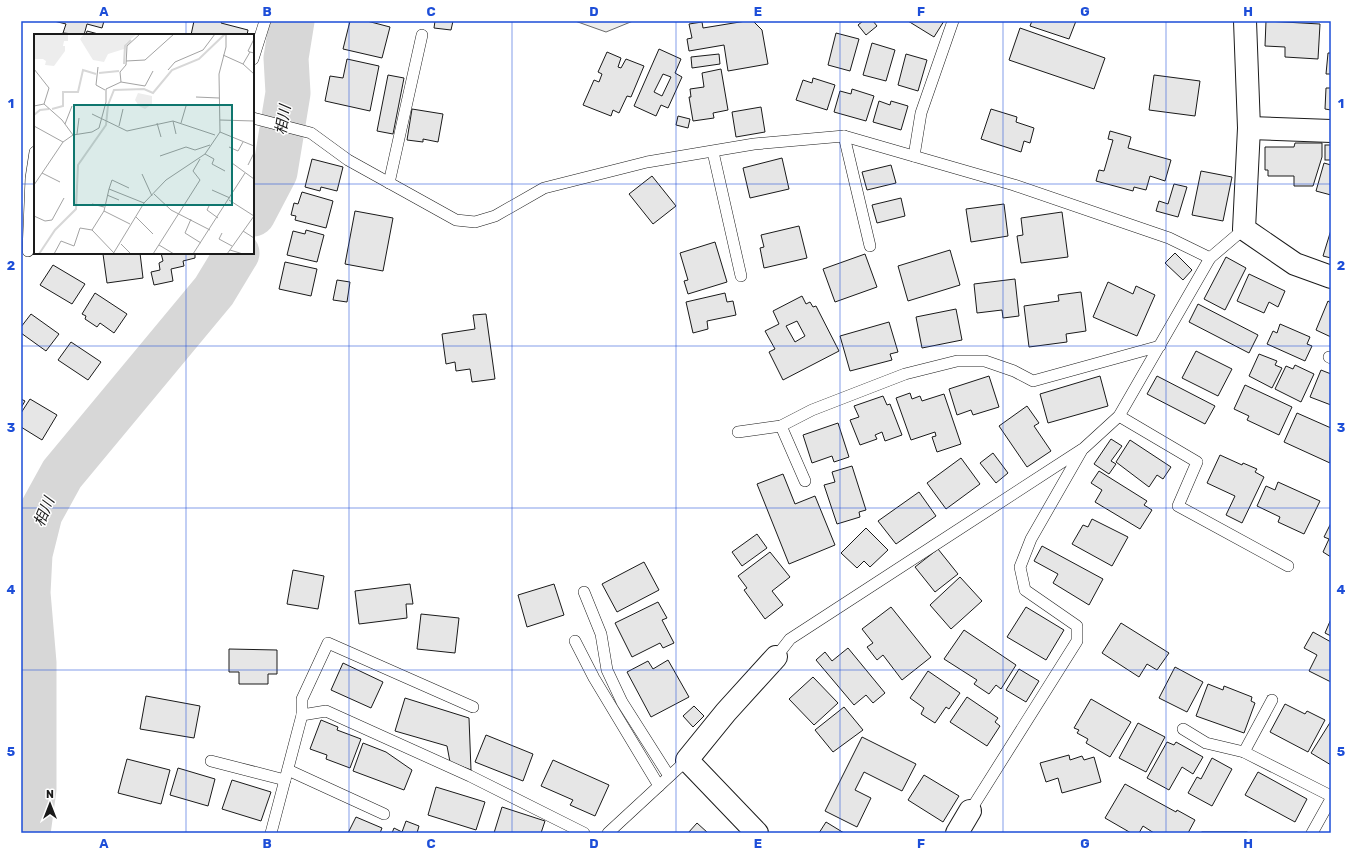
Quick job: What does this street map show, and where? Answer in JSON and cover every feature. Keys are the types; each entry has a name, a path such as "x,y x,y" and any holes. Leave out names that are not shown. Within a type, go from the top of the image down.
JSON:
{"street":[{"path":"1245,21 1249,128 1244,228 1296,264 1331,277"},
{"path":"1249,128 1331,131"},
{"path":"757,833 687,760 726,712 776,657"},
{"path":"957,833 970,811"}],"lane":[{"path":"254,56 265,21"},
{"path":"914,156 921,113 953,21"},
{"path":"389,183 422,35"},
{"path":"254,118 311,133 348,160 456,220 475,222 495,216 544,188 647,162 754,144 844,136 1014,185 1154,233 1210,258"},
{"path":"844,136 870,246"},
{"path":"713,152 741,276"},
{"path":"28,251 31,178 34,158"},
{"path":"776,657 790,639 1084,448 1119,416 1210,258 1244,228"},
{"path":"738,432 781,426 812,410 905,374 958,361 985,361 1014,372 1033,382 1160,346"},
{"path":"1119,416 1197,462 1178,506 1288,566"},
{"path":"781,426 806,481"},
{"path":"970,811 1078,641 1077,626 1026,590 1020,567 1031,539 1084,448"},
{"path":"584,592 601,634 606,670 622,702 669,776"},
{"path":"575,641 594,678 659,786"},
{"path":"271,833 302,715 302,699 328,643 473,707"},
{"path":"1244,752 1272,700"},
{"path":"302,715 326,711 470,776 584,833"},
{"path":"1183,729 1206,743 1244,752 1331,797 1328,813 1312,833"},
{"path":"608,833 687,760"},
{"path":"211,761 286,775 384,814"}],"shaded area":[{"path":"575,21 633,21 606,32"}],"building":[{"path":"54,21 104,21 102,28 87,24 84,34 63,33 66,24"},
{"path":"194,21 222,21 221,23 248,30 247,34 191,34"},
{"path":"350,21 367,21 390,27 382,58 343,49"},
{"path":"435,21 453,21 451,30 434,28"},
{"path":"753,21 762,30 768,64 728,71 724,45 689,51 687,39 692,38 689,24 702,22 703,28"},
{"path":"863,21 873,21 877,26 866,35 858,25"},
{"path":"908,21 944,21 934,37"},
{"path":"1032,21 1076,21 1069,39 1030,26"},
{"path":"1266,21 1320,24 1318,59 1285,57 1285,47 1265,46"},
{"path":"1020,28 1105,58 1094,89 1009,60"},
{"path":"87,31 98,34 86,34"},
{"path":"836,33 859,39 850,71 828,65"},
{"path":"872,43 895,50 886,81 863,75"},
{"path":"659,49 681,59 675,73 682,77 668,108 661,105 656,116 634,106","holes":["663,74 671,77 662,96 654,92"]},
{"path":"607,52 621,58 618,67 621,68 626,59 644,66 631,97 627,96 619,113 613,110 611,116 583,105 594,80 599,82 602,74 598,72"},
{"path":"1328,53 1331,53 1331,74 1326,74"},
{"path":"719,54 720,64 692,68 691,57"},
{"path":"906,54 927,60 918,91 898,85"},
{"path":"347,59 379,66 370,111 325,101 330,76 343,78"},
{"path":"721,69 728,110 713,113 714,118 693,121 689,97 691,97 690,89 704,87 702,73"},
{"path":"388,75 404,78 393,134 377,131"},
{"path":"1154,75 1200,81 1195,116 1149,110"},
{"path":"813,78 835,85 827,110 796,100 803,80 812,83"},
{"path":"1326,88 1331,88 1331,110 1325,109"},
{"path":"852,89 874,96 866,121 834,112 840,91 851,94"},
{"path":"879,101 890,105 891,101 908,106 901,130 873,122"},
{"path":"761,107 765,132 736,137 732,112"},
{"path":"412,109 443,114 438,142 423,139 423,142 407,140"},
{"path":"991,109 1017,117 1016,122 1034,128 1030,143 1024,141 1021,152 981,139"},
{"path":"678,116 690,119 688,128 676,125"},
{"path":"1110,131 1131,137 1128,148 1171,160 1165,181 1150,176 1146,190 1134,187 1133,191 1096,181 1099,170 1104,171 1113,140 1108,139"},
{"path":"1295,143 1322,143 1322,157 1313,186 1294,186 1294,176 1268,176 1268,170 1265,170 1265,147 1294,147"},
{"path":"1325,145 1331,145 1331,160 1325,160"},
{"path":"782,158 789,189 750,198 743,168"},
{"path":"312,159 343,167 337,191 321,187 320,191 305,187"},
{"path":"1324,163 1331,165 1331,195 1316,191"},
{"path":"891,165 896,183 867,190 862,172"},
{"path":"1201,171 1232,177 1223,221 1192,215"},
{"path":"652,176 676,206 653,224 629,194"},
{"path":"1174,184 1187,187 1178,217 1156,211 1159,201 1168,204"},
{"path":"302,192 333,201 326,228 295,220 296,216 291,215 294,203 298,204"},
{"path":"901,198 905,216 877,223 872,205"},
{"path":"1004,204 1008,236 971,242 966,209"},
{"path":"355,211 393,218 383,271 345,264"},
{"path":"1062,212 1068,257 1021,263 1017,236 1023,235 1021,218"},
{"path":"799,226 807,258 764,268 760,248 764,247 761,235"},
{"path":"306,230 324,235 317,262 287,255 293,231 305,234"},
{"path":"1331,230 1331,258 1323,256"},
{"path":"715,242 727,282 688,294 684,281 688,280 680,253"},
{"path":"950,250 960,285 908,301 898,266"},
{"path":"1175,253 1192,270 1183,280 1165,263"},
{"path":"103,254 140,254 143,278 107,283"},
{"path":"161,254 195,254 195,258 183,261 184,266 171,269 173,281 154,285 151,272 160,270 159,263 163,261"},
{"path":"865,254 877,287 835,302 823,269"},
{"path":"1226,257 1246,268 1225,310 1204,299"},
{"path":"285,262 317,269 311,296 279,289"},
{"path":"53,265 85,284 72,304 40,285"},
{"path":"1249,274 1285,291 1278,307 1269,302 1264,313 1237,301"},
{"path":"1015,279 1019,316 1003,318 1002,310 977,313 974,284"},
{"path":"337,280 350,282 347,302 333,300"},
{"path":"1108,282 1133,294 1136,286 1155,295 1137,336 1093,317"},
{"path":"1081,292 1086,331 1066,334 1067,342 1029,347 1024,306 1059,301 1058,295"},
{"path":"95,293 127,314 114,333 100,323 97,327 85,319 86,316 82,314"},
{"path":"725,293 727,302 733,301 736,315 707,321 708,329 693,333 686,302"},
{"path":"802,296 806,304 810,302 813,307 816,306 839,351 783,380 769,352 775,349 765,331 779,324 773,311","holes":["797,321 805,336 795,342 786,326"]},
{"path":"1328,301 1331,303 1331,337 1316,330"},
{"path":"1198,304 1258,335 1249,353 1189,322"},
{"path":"956,309 962,340 922,348 916,317"},
{"path":"31,314 59,334 46,351 21,333 21,327"},
{"path":"486,314 495,379 472,382 470,369 456,371 455,362 446,364 442,334 475,329 473,315"},
{"path":"889,322 898,352 890,354 892,360 850,371 840,336"},
{"path":"1280,324 1310,337 1307,344 1312,346 1305,361 1267,344 1273,331 1277,333"},
{"path":"71,342 101,362 88,380 58,360"},
{"path":"1196,351 1232,369 1218,396 1182,378"},
{"path":"1259,354 1277,361 1275,365 1282,368 1272,388 1249,376"},
{"path":"1295,365 1314,374 1301,402 1275,389 1286,366 1293,369"},
{"path":"1321,370 1331,374 1331,405 1310,397"},
{"path":"989,376 999,407 973,415 971,410 957,415 949,389"},
{"path":"1100,376 1108,406 1048,423 1040,394"},
{"path":"1157,376 1215,406 1205,424 1147,394"},
{"path":"1245,385 1292,407 1279,435 1247,420 1249,416 1234,409"},
{"path":"910,393 912,399 920,396 922,401 944,394 961,444 937,452 932,437 936,436 935,432 911,440 896,398"},
{"path":"883,396 887,405 890,404 902,435 885,441 882,432 875,435 877,439 860,445 850,420 859,417 854,406"},
{"path":"21,399 25,401 21,408"},
{"path":"30,399 57,415 42,440 21,427 21,413"},
{"path":"1027,406 1039,423 1034,426 1051,451 1027,467 999,426"},
{"path":"1297,413 1331,428 1330,463 1284,442"},
{"path":"838,423 849,457 834,462 832,456 812,463 803,435"},
{"path":"1111,439 1122,446 1111,461 1116,464 1109,474 1094,464"},
{"path":"1130,440 1171,467 1163,479 1157,475 1149,487 1116,462"},
{"path":"993,453 1008,473 996,483 980,463"},
{"path":"1220,455 1242,465 1243,463 1257,469 1255,472 1264,477 1242,523 1226,515 1235,496 1207,483"},
{"path":"961,458 980,484 946,509 927,483"},
{"path":"852,466 866,510 859,512 860,517 837,524 824,485 835,482 832,472"},
{"path":"1099,471 1147,501 1144,505 1152,510 1140,529 1095,502 1102,490 1091,483"},
{"path":"783,474 795,504 815,496 835,545 789,564 757,484"},
{"path":"1278,482 1320,501 1304,534 1278,522 1280,517 1257,506 1266,486 1275,490"},
{"path":"919,492 936,516 896,544 878,521"},
{"path":"1092,519 1128,537 1112,566 1072,544 1083,525 1088,527"},
{"path":"1331,523 1331,557 1323,552 1329,539 1324,537"},
{"path":"866,528 888,550 870,567 864,561 857,568 841,553"},
{"path":"757,534 767,548 742,566 732,552"},
{"path":"1042,546 1103,579 1089,605 1053,583 1058,574 1034,561"},
{"path":"938,549 958,574 935,592 915,567"},
{"path":"770,552 790,577 772,591 783,605 765,619 744,590 747,588 738,576"},
{"path":"644,562 659,590 617,612 602,584"},
{"path":"293,570 324,576 318,609 287,604"},
{"path":"960,577 982,601 951,629 930,605"},
{"path":"410,584 413,604 406,604 407,618 359,624 355,591"},
{"path":"554,584 564,615 527,627 518,595"},
{"path":"658,602 667,618 662,620 674,643 663,648 660,643 632,657 615,623"},
{"path":"891,607 931,657 902,680 883,655 877,660 867,647 873,643 862,629"},
{"path":"1026,607 1064,630 1046,660 1007,637"},
{"path":"421,614 459,618 455,653 417,649"},
{"path":"1331,619 1331,636 1325,633"},
{"path":"1121,623 1169,653 1157,670 1147,664 1139,677 1102,653"},
{"path":"964,630 1016,665 1001,689 996,685 989,694 974,684 977,680 944,659"},
{"path":"1313,632 1331,642 1331,682 1309,671 1317,655 1304,648"},
{"path":"848,648 885,693 873,703 866,695 854,705 816,660 825,652 832,661"},
{"path":"229,649 277,650 277,674 268,674 268,684 239,684 239,672 229,672"},
{"path":"668,660 689,697 651,717 627,672 648,661 653,669"},
{"path":"343,663 383,682 371,708 331,690"},
{"path":"1175,667 1203,682 1187,712 1159,698"},
{"path":"1019,669 1039,681 1026,702 1006,690"},
{"path":"928,671 960,693 949,709 946,707 935,723 921,714 924,708 910,698"},
{"path":"813,677 838,703 814,725 789,699"},
{"path":"1208,684 1223,690 1224,686 1252,697 1251,701 1255,703 1244,733 1196,716"},
{"path":"146,696 200,706 194,738 140,729"},
{"path":"967,697 998,718 995,722 1000,726 987,746 950,722"},
{"path":"405,698 469,718 471,770 450,762 447,746 395,731"},
{"path":"1091,699 1131,722 1110,757 1086,743 1088,739 1077,733 1079,730 1074,728"},
{"path":"1285,704 1305,714 1307,711 1325,720 1308,752 1270,732"},
{"path":"694,706 704,716 693,727 683,716"},
{"path":"844,707 863,730 833,752 815,730"},
{"path":"321,720 338,727 337,730 361,739 350,768 326,759 327,755 310,749"},
{"path":"1331,721 1331,765 1311,753"},
{"path":"1138,723 1165,737 1146,772 1119,758"},
{"path":"486,735 533,754 523,781 475,762"},
{"path":"862,737 916,764 902,791 864,772 855,790 871,798 857,827 825,811"},
{"path":"1167,742 1174,745 1176,742 1203,757 1193,774 1182,767 1169,790 1147,778"},
{"path":"363,743 386,752 412,770 404,790 353,771"},
{"path":"1069,755 1070,760 1082,756 1084,760 1094,757 1101,782 1062,793 1058,778 1046,782 1040,763"},
{"path":"1212,758 1232,769 1212,806 1188,793 1197,777 1201,779"},
{"path":"127,759 170,770 161,804 118,793"},
{"path":"553,760 609,785 595,816 570,805 573,800 541,786"},
{"path":"178,768 215,779 208,806 170,795"},
{"path":"1258,772 1307,799 1295,822 1245,795"},
{"path":"924,775 959,796 943,822 908,800"},
{"path":"232,780 271,792 261,821 222,809"},
{"path":"1125,784 1176,812 1177,810 1195,820 1188,833 1154,833 1143,826 1139,833 1131,833 1105,818"},
{"path":"436,787 485,802 476,830 428,815"},
{"path":"502,807 545,821 541,833 494,833"},
{"path":"356,817 382,828 380,833 348,833"},
{"path":"406,821 419,826 417,833 392,833 394,828 402,832"},
{"path":"826,822 844,833 819,833"},
{"path":"697,823 708,833 688,833"},
{"path":"1247,832 1247,833 1202,833"}],"waterway":[{"name":"相川","path":"254,212 275,172 288,93 286,58 292,21"},
{"name":"相川","path":"28,833 34,789 34,663 28,593 30,554 40,514 62,474 214,291 236,254"}]}
